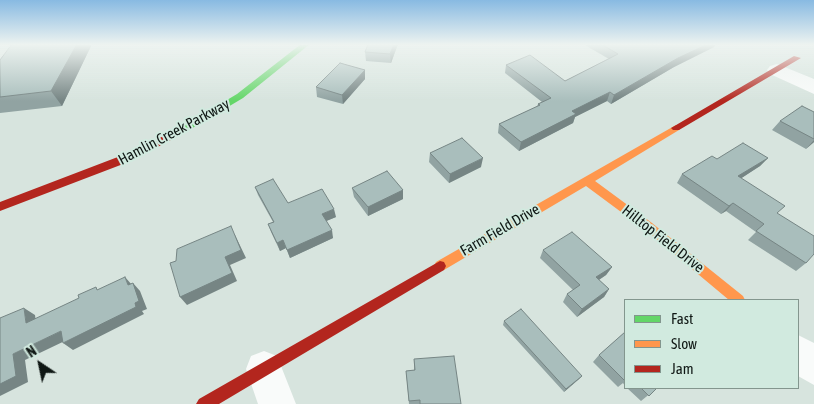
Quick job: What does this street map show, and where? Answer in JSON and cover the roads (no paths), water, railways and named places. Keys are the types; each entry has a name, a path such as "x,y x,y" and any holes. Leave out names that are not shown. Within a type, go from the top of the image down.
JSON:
{"street":[{"name":"Hamlin Creek Parkway","path":"0,207 127,158 194,125 250,89 283,63"},
{"name":"Farm Field Drive","path":"204,404 790,63"},
{"path":"777,70 814,87"},
{"name":"Hilltop Field Drive","path":"586,180 648,226 737,299"},
{"path":"799,353 814,367"},
{"path":"264,369 277,404"}]}
